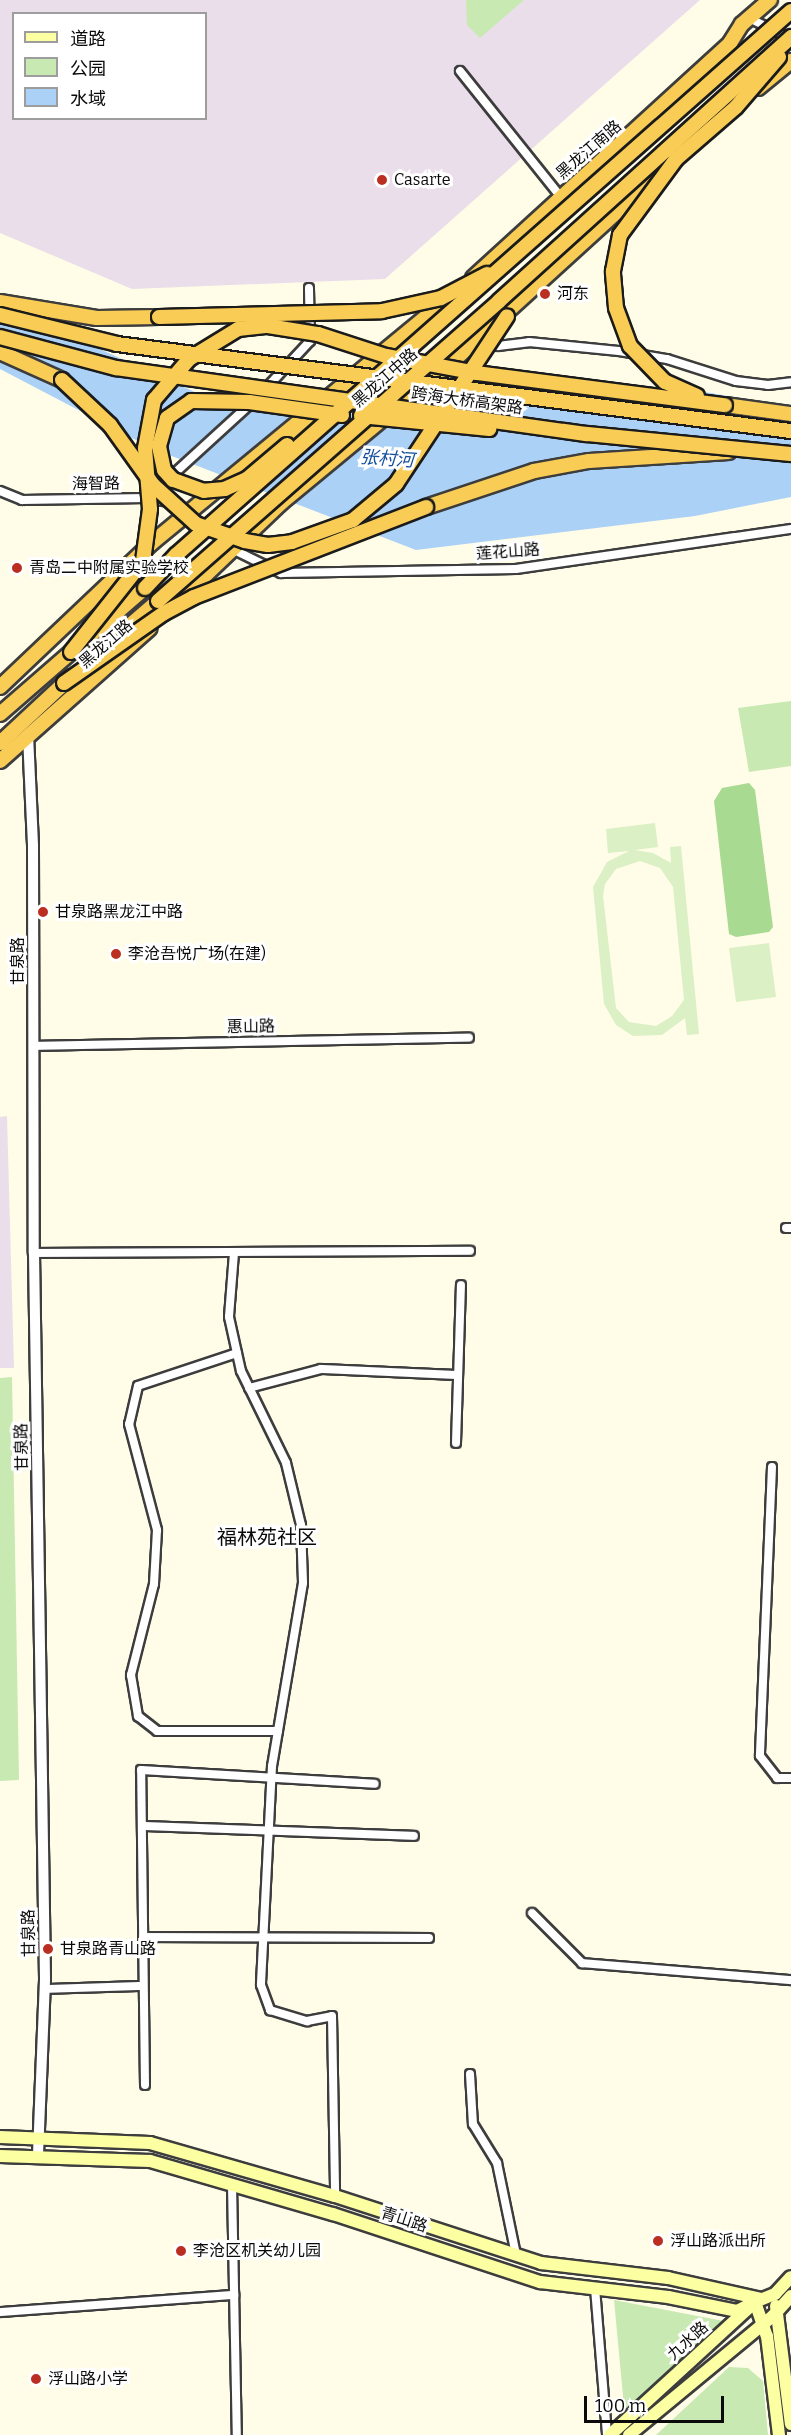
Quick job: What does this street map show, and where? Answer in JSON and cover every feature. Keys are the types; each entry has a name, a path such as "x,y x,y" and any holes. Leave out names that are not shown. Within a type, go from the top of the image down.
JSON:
{"highway":[{"name":"黑龙江南路","path":"423,318 483,270 730,43 749,18 770,0"},
{"name":"黑龙江中路","path":"0,714 145,588 176,555 388,371 791,11"},
{"name":"黑龙江中路","path":"0,742 791,40"},
{"path":"0,352 62,380 84,398 110,426 153,485 196,524 222,536 268,545 308,539 353,520 396,484 507,316 598,237 676,159 736,107 791,40"},
{"path":"471,343 733,107 791,61"},
{"path":"676,159 620,235 613,271 616,308 630,346 665,382 725,405"},
{"path":"0,303 98,318 382,311 441,298 517,255"},
{"name":"跨海大桥高架路","path":"0,315 27,325 129,346 791,431"},
{"name":"黑龙江中路","path":"0,687 191,510 423,318"},
{"path":"72,652 143,561 150,509 145,448 154,400 189,359 238,329 268,326 318,334 386,356 477,373 791,414"},
{"name":"跨海大桥高架路","path":"0,338 116,368 586,434 791,454"},
{"name":"黑龙江中路","path":"231,549 281,503 454,360 471,343"},
{"path":"388,371 342,405 333,411 324,418 287,445 247,478 225,489 192,489 173,480 164,470 159,446 167,418 181,405 205,399 249,402 327,413 338,414 472,428 586,434"},
{"path":"64,683 164,613 194,597 476,489 534,471 589,461 762,451"},
{"name":"黑龙江路","path":"0,761 141,637 231,549"}],"main road":[{"name":"青山路","path":"0,2137 150,2143 335,2196 541,2263 668,2278 758,2300 776,2316"},
{"name":"青山路","path":"0,2156 150,2162 232,2185 540,2282 596,2288 737,2311 758,2300"},
{"name":"九水路","path":"608,2435 758,2300 775,2294 791,2277"},
{"path":"790,2297 775,2294 791,2424"},
{"name":"九水路","path":"629,2435 761,2324 776,2316 790,2297"},
{"path":"758,2300 761,2324 767,2336 779,2435"},
{"path":"776,2316 791,2318"}],"street":[{"path":"749,18 791,40"},
{"path":"460,70 561,196"},
{"path":"146,498 257,398 312,335 309,288"},
{"path":"471,343 483,339 498,346 529,342 619,351 667,359 736,381 768,386 791,382"},
{"name":"海智路","path":"0,491 22,500 146,498 191,510"},
{"name":"莲花山路","path":"191,510 231,549 281,573 516,569 791,529"},
{"name":"甘泉路","path":"28,735 45,1989 37,2139 39,2158"},
{"name":"惠山路","path":"33,1046 469,1038"},
{"path":"34,1253 470,1251"},
{"path":"234,1253 230,1317 237,1353 249,1388 286,1463 301,1525 303,1583 272,1778 266,1939 261,1985 270,2010 307,2021 332,2016 335,2196"},
{"path":"456,1443 460,1285"},
{"path":"237,1353 138,1386 129,1424 157,1530 154,1584 131,1675 138,1716 157,1731 278,1731"},
{"path":"249,1388 321,1369 458,1375"},
{"path":"772,1467 760,1756 777,1778 791,1778"},
{"path":"145,2085 141,1770 375,1784"},
{"path":"142,1826 414,1836"},
{"path":"532,1913 582,1963 791,1980"},
{"path":"143,1937 429,1938"},
{"path":"45,1989 143,1986"},
{"path":"470,2074 473,2124 497,2163 516,2255"},
{"path":"232,2185 237,2435"},
{"path":"596,2288 608,2435"},
{"path":"0,2312 234,2295"}],"shaded area":[{"path":"0,0 700,0 385,279 132,289 0,233"},
{"path":"7,1116 14,1368 0,1368 0,1117"}],"green space":[{"path":"466,0 524,0 480,38 467,25"},
{"path":"791,701 791,766 749,772 738,708"},
{"path":"749,783 755,790 773,927 769,932 736,937 729,934 714,801 722,788"},
{"path":"655,823 658,847 635,850 653,853 671,863 670,847 681,846 699,1034 687,1035 685,1018 662,1035 633,1036 616,1025 604,1004 593,887 607,862 629,851 608,853 606,829","holes":["640,861 660,868 673,887 684,1000 672,1016 656,1026 629,1022 616,1008 603,896 605,884 616,869"]},
{"path":"769,943 776,997 736,1002 729,948"},
{"path":"12,1377 19,1780 0,1781 0,1378"},
{"path":"614,2300 734,2323 625,2417"},
{"path":"729,2367 748,2368 763,2381 768,2435 656,2435"}],"water":[{"name":"张村河","path":"0,304 217,402 261,410 408,416 705,392 791,407 791,497 695,516 416,550 151,448 0,369"}],"place":[{"name":"Casarte","path":"382,180"},
{"name":"河东","path":"545,294"},
{"name":"青岛二中附属实验学校","path":"17,568"},
{"name":"甘泉路黑龙江中路","path":"43,912"},
{"name":"李沧吾悦广场(在建)","path":"116,954"},
{"name":"甘泉路青山路","path":"48,1949"},
{"name":"浮山路派出所","path":"658,2241"},
{"name":"李沧区机关幼儿园","path":"181,2251"},
{"name":"浮山路小学","path":"36,2379"}],"district":[{"name":"福林苑社区","path":"267,1537"}]}
